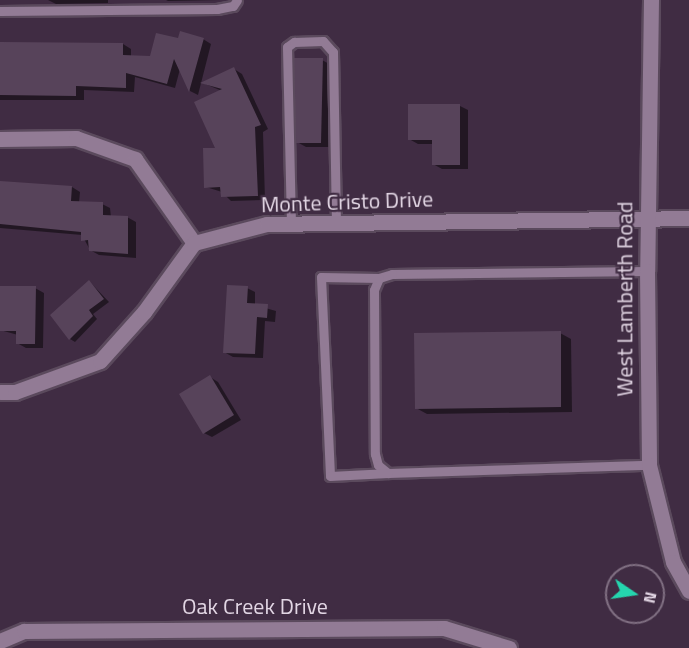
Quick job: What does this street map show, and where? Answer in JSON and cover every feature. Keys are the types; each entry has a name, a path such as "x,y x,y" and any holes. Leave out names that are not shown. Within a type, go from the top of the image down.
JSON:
{"street":[{"name":"West Lamberth Road","path":"651,0 647,217 649,465 673,562 689,591"},
{"path":"0,139 76,138 135,159 194,243 144,312 100,361 15,392 0,392"},
{"name":"Monte Cristo Drive","path":"194,243 267,224 689,218"},
{"name":"Oak Creek Drive","path":"0,641 24,631 444,628 509,648"}],"lane":[{"path":"20,0 20,11"},
{"path":"0,11 130,5 217,9 233,6 237,0"},
{"path":"291,224 287,47 294,42 323,41 333,52 336,223"},
{"path":"647,271 392,274 379,278 321,277 330,476 649,465"},
{"path":"379,278 374,290 375,454 378,465 388,473"}],"building":[{"path":"180,31 204,38 189,92 174,59 167,84 126,73 126,88 76,86 76,96 0,95 0,42 123,43 123,55 150,56 156,33 178,38"},
{"path":"294,58 323,58 321,143 296,143"},
{"path":"234,67 261,125 255,127 258,196 221,197 220,187 204,188 203,148 215,148 194,102 222,89 200,83"},
{"path":"408,104 460,104 460,165 432,165 432,140 408,140"},
{"path":"0,181 72,186 71,201 103,202 103,215 128,216 128,254 89,251 88,240 81,241 81,232 0,224"},
{"path":"89,280 104,299 89,310 93,316 69,340 50,315"},
{"path":"227,285 248,286 247,303 268,304 267,318 257,317 255,354 223,353"},
{"path":"0,286 36,286 35,344 16,344 16,331 0,331"},
{"path":"561,331 561,407 415,409 414,333"},
{"path":"210,375 234,415 203,434 179,394"}]}
